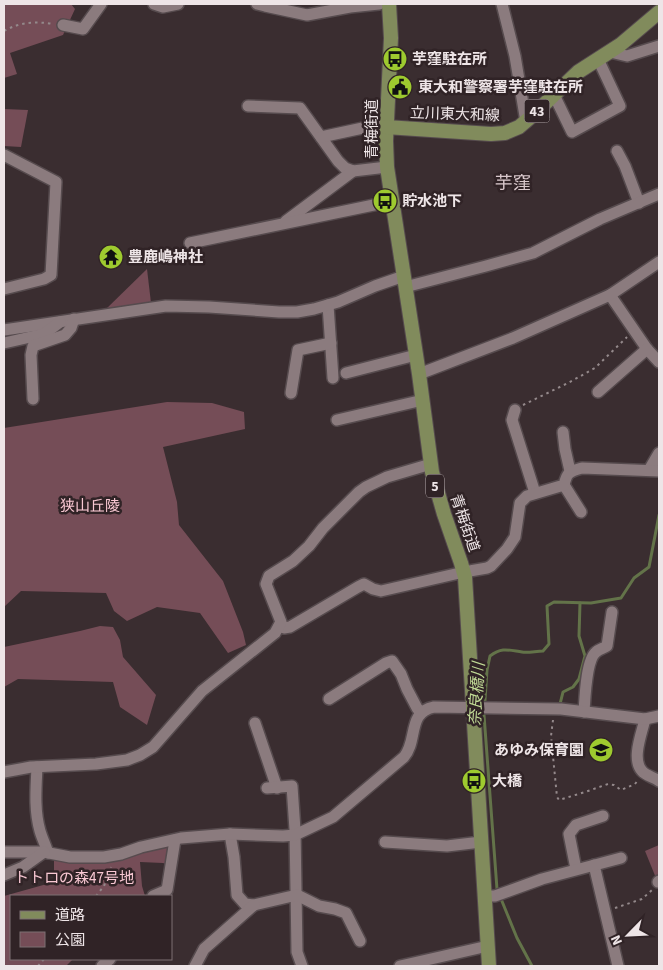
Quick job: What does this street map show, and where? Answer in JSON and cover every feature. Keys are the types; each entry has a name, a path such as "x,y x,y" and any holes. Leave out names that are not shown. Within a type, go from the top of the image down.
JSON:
{"main road":[{"name":"青梅街道","path":"389,4 391,38 386,141 392,201 431,464 439,496 464,572 481,708 481,842 494,895 488,946 489,966"},
{"name":"立川東大和線","path":"386,125 496,134 519,127 578,72 620,45 659,12"}],"street":[{"path":"63,25 82,29 101,4"},
{"path":"154,4 163,7 178,4"},
{"path":"258,4 307,15 379,4"},
{"path":"502,4 515,56 526,122"},
{"path":"554,95 572,132 620,106 604,56 627,56 659,46"},
{"path":"248,106 300,108 345,168 353,171 388,167"},
{"path":"321,137 386,125"},
{"path":"617,151 638,203"},
{"path":"4,155 56,182 51,275 44,279 4,289"},
{"path":"282,224 353,171"},
{"path":"4,330 166,306 290,312 314,309 328,306 375,286 486,266 533,253 600,218 659,194"},
{"path":"190,243 392,201"},
{"path":"419,374 513,338 610,295 659,262"},
{"path":"610,295 647,349 659,362"},
{"path":"328,306 333,378"},
{"path":"33,399 31,355 33,346 65,335 71,328 74,320"},
{"path":"4,343 44,334 61,322"},
{"path":"291,393 298,350 331,343"},
{"path":"598,392 647,349"},
{"path":"346,373 416,355"},
{"path":"337,420 423,400"},
{"path":"515,410 512,420 535,493"},
{"path":"564,432 565,449 570,471"},
{"path":"581,512 564,485 566,476 570,471 582,468 654,470 659,454"},
{"path":"4,772 37,767 96,764 127,760 153,747 202,691 275,633 281,622 266,584 269,576 293,561 323,528 366,487 387,477 431,464"},
{"path":"279,626 284,628 290,627 364,584 373,590 380,591 487,568 508,549 515,537 520,503 527,496 564,485"},
{"path":"584,712 586,683 591,661 596,652 608,646 612,612"},
{"path":"329,698 392,661 401,674 410,695 421,713"},
{"path":"4,852 46,852 70,857 104,857 175,840 230,834 295,835 333,817 404,757 410,746 415,722 421,713 429,708 558,709 645,719 659,716"},
{"path":"645,719 636,755 637,763 641,770 659,781"},
{"path":"255,723 272,788 292,786 298,952 302,966"},
{"path":"37,767 37,815 46,852"},
{"path":"576,870 569,834 576,826 603,816"},
{"path":"230,834 237,895 245,904 254,905 296,895 319,906 346,913 360,941"},
{"path":"155,895 167,890 175,840"},
{"path":"385,842 447,846 481,842"},
{"path":"4,875 23,867 46,852"},
{"path":"494,895 542,879 621,858"},
{"path":"594,864 618,966"},
{"path":"195,966 204,949 254,905"},
{"path":"400,966 417,965 488,946"}],"path":[{"path":"4,31 19,24 44,22 63,25"},
{"path":"515,410 595,368 634,330"},
{"path":"558,709 552,722 551,736 557,797 559,800 608,784 614,785 620,790 635,784 644,772"},
{"path":"97,895 104,886 115,855"},
{"path":"605,911 642,899 649,894 658,881"}],"green space":[{"path":"4,4 71,4 75,9 63,35 10,53 17,74 4,78"},
{"path":"4,109 28,110 21,147 4,146"},
{"path":"147,269 151,303 104,311"},
{"name":"狭山丘陵","path":"167,402 212,403 244,412 245,429 163,447 177,502 179,525 223,581 243,632 246,645 228,653 200,613 157,607 127,621 114,611 106,593 21,591 4,607 4,428"},
{"path":"100,626 113,627 120,640 123,657 156,695 147,725 120,707 113,682 18,679 4,687 4,647"},
{"path":"659,845 659,876 656,878 645,851"},
{"name":"トトロの森47号地","path":"168,847 166,864 140,862 145,895 10,895 10,960 72,960 66,966 4,966 4,896 54,882 54,857 140,852"}],"waterway":[{"name":"奈良橋川","path":"532,966 517,938 497,889 484,715 487,670 490,656 498,651 505,650 543,651 549,644 547,606 554,602 591,603 621,598 634,578 649,567 659,515"},
{"path":"560,704 563,692 573,687 579,679 585,656 579,636 580,603"}],"place":[{"name":"芋窪駐在所","path":"395,59"},
{"name":"東大和警察署芋窪駐在所","path":"400,87"},
{"name":"貯水池下","path":"385,201"},
{"name":"豊鹿嶋神社","path":"111,257"},
{"name":"あゆみ保育園","path":"601,750"},
{"name":"大橋","path":"474,781"}],"district":[{"name":"芋窪","path":"513,183"}]}
